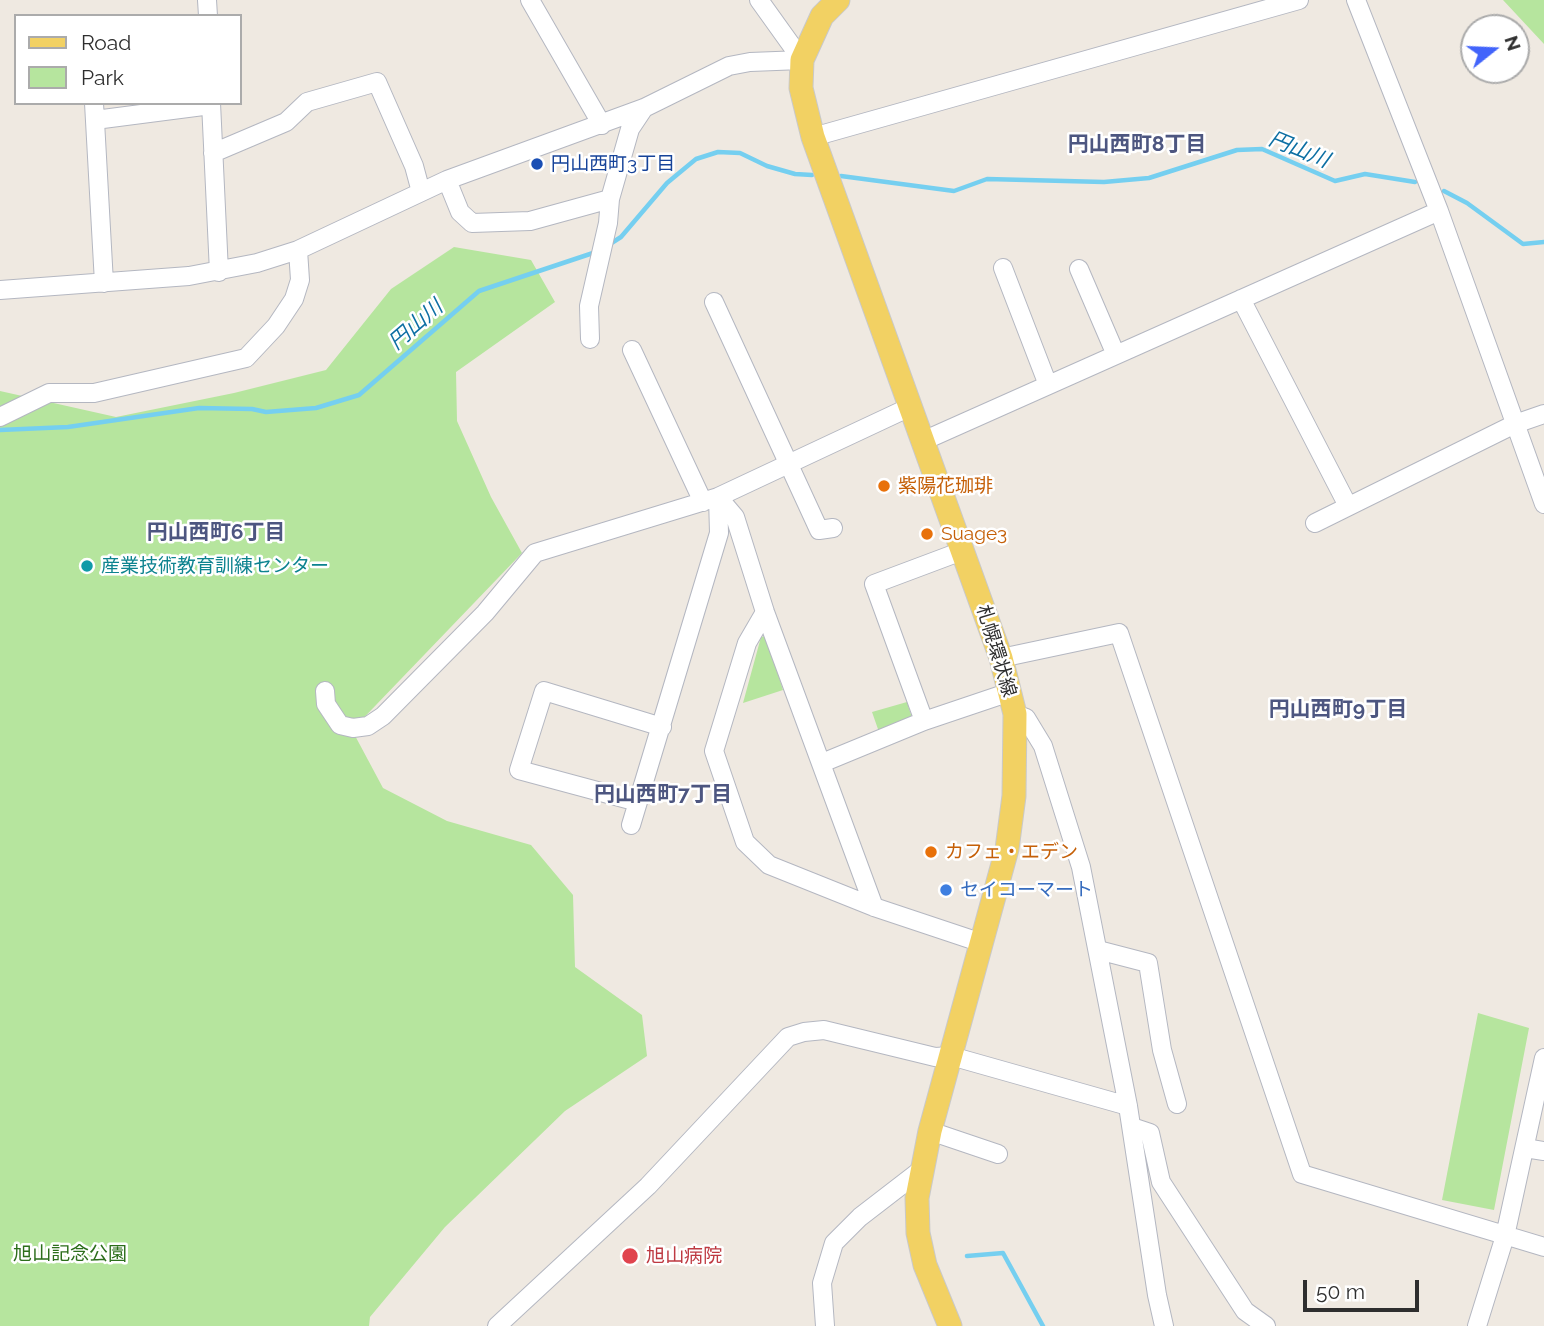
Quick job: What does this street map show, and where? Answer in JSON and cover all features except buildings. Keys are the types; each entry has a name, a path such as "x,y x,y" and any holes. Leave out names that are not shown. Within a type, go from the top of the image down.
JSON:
{"main road":[{"name":"札幌環状線","path":"838,0 822,16 802,60 801,88 813,137 1001,658 1012,703 1014,796 1007,849 921,1170 918,1233 925,1265 950,1326"}],"street":[{"path":"530,0 602,125"},
{"path":"759,0 802,60"},
{"path":"813,137 1299,0"},
{"path":"1356,0 1439,211 1544,504"},
{"path":"0,290 219,272 298,250 447,180 602,125 644,108 729,66 750,62 802,60"},
{"path":"213,153 286,122 307,102 377,82 414,166 421,192"},
{"path":"104,283 95,112 196,105"},
{"path":"211,105 219,272"},
{"path":"590,339 589,306 608,223 610,200 630,130 644,108"},
{"path":"447,180 460,212 472,223 530,221 610,200"},
{"path":"923,441 1439,211"},
{"path":"0,417 49,393 94,393 246,359 276,326 294,299 300,280 298,250"},
{"path":"1003,268 1048,385"},
{"path":"1079,269 1116,355"},
{"path":"1241,299 1348,506"},
{"path":"713,302 786,465 819,530 833,528"},
{"path":"631,825 719,533 710,500 632,350"},
{"path":"326,691 326,704 340,725 353,728 368,726 383,716 485,613 535,553 710,500 910,407"},
{"path":"1315,523 1515,424 1544,414"},
{"path":"710,500 735,517 765,612 874,907"},
{"path":"924,721 874,584 962,551"},
{"path":"765,612 747,643 714,751 745,842 769,865 874,907 982,943"},
{"path":"1001,658 1119,633 1302,1174 1544,1247"},
{"path":"638,802 519,769 544,691 662,727"},
{"path":"822,763 924,721 1012,703 1026,718 1043,746 1081,867 1132,1127 1164,1326"},
{"path":"1098,950 1148,963 1162,1050 1177,1104"},
{"path":"497,1326 648,1185 788,1037 824,1030 935,1057 951,1056 1128,1106"},
{"path":"1478,1326 1505,1236 1544,1058"},
{"path":"1132,1127 1150,1133 1161,1182 1245,1311 1266,1326"},
{"path":"930,1131 998,1154"},
{"path":"1525,1149 1544,1151"},
{"path":"825,1326 822,1283 834,1243 860,1217 921,1170"}],"green space":[{"path":"1503,0 1544,0 1544,44 1530,29 1530,14 1516,14"},
{"name":"旭山記念公園","path":"454,247 531,260 555,302 456,372 457,421 491,497 522,553 352,730 383,788 447,821 531,845 573,895 575,967 642,1015 647,1056 565,1111 445,1227 370,1317 369,1326 0,1326 0,391 116,417 234,393 326,370 391,289"},
{"path":"766,636 783,690 743,703 761,637"},
{"path":"907,702 913,721 879,732 872,712"},
{"path":"1478,1013 1529,1028 1494,1210 1442,1200"}],"waterway":[{"name":"円山川","path":"841,176 954,191 987,179 1104,182 1149,178 1237,150 1262,149 1335,181 1365,174 1415,182"},
{"name":"円山川","path":"610,244 621,237 667,183 696,159 718,152 740,153 767,166 795,174 812,175"},
{"name":"円山川","path":"1444,191 1467,203 1523,244 1544,242"},
{"name":"円山川","path":"0,430 68,427 199,408 252,409 266,412 316,408 359,395 479,291 596,252"},
{"path":"967,1256 1003,1253 1043,1326"}],"place":[{"name":"円山西町3丁目","path":"537,164"},
{"name":"紫陽花珈琲","path":"884,486"},
{"name":"Suage3","path":"927,534"},
{"name":"産業技術教育訓練センター","path":"87,566"},
{"name":"カフェ・エデン","path":"931,852"},
{"name":"セイコーマート","path":"946,890"},
{"name":"旭山病院","path":"630,1256"}],"district":[{"name":"円山西町8丁目","path":"1137,145"},
{"name":"円山西町6丁目","path":"216,533"},
{"name":"円山西町9丁目","path":"1338,710"},
{"name":"円山西町7丁目","path":"663,795"}]}
